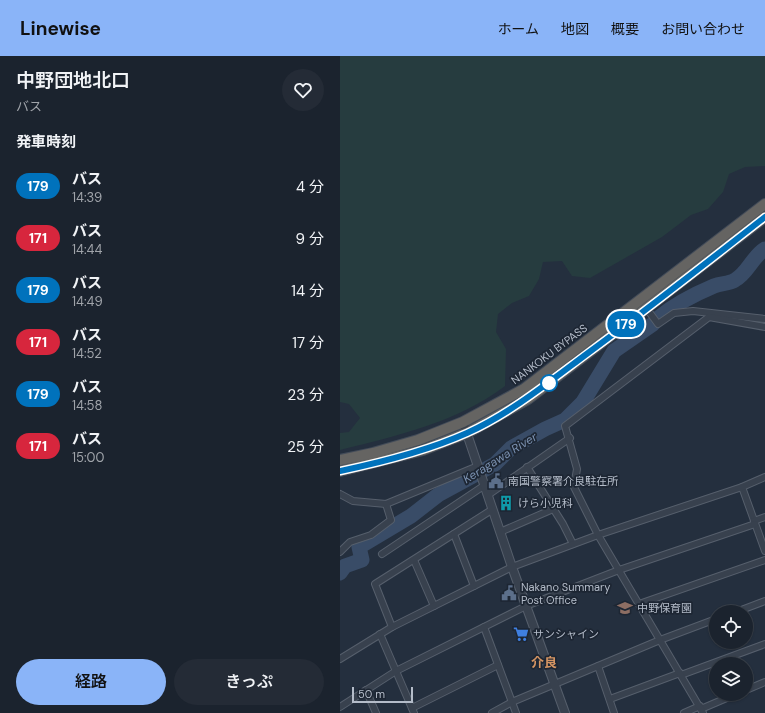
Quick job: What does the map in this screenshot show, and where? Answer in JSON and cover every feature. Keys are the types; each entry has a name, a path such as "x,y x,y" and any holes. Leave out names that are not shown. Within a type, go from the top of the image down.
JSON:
{"highway":[{"name":"NANKOKU BYPASS","path":"340,460 373,453 418,440 463,422 524,389 765,204"},
{"name":"NANKOKU BYPASS","path":"340,471 377,463 423,450 467,433 528,398 647,309 765,217"}],"street":[{"path":"647,309 658,324 674,313 687,311 707,311 765,319"},
{"path":"701,709 598,535 574,487 577,469 570,438 565,426 709,317 765,327"},
{"path":"463,422 512,567 565,713"},
{"path":"488,495 570,438"},
{"path":"340,494 352,501 386,504 431,486 446,477 478,467"},
{"path":"527,468 554,509 573,544"},
{"path":"340,659 392,627 512,567 598,535 742,487 765,477"},
{"path":"382,554 483,481"},
{"path":"742,487 765,551"},
{"path":"340,552 350,542 371,535 391,520 386,504"},
{"path":"392,627 375,584 493,509"},
{"path":"500,532 554,509"},
{"path":"340,706 396,671 526,606 619,570 755,522 765,517"},
{"path":"454,534 474,586"},
{"path":"414,560 434,606"},
{"path":"639,604 765,560"},
{"path":"753,606 765,601"},
{"path":"492,713 512,702 660,640 709,622"},
{"path":"484,626 516,713"},
{"path":"380,634 413,710 498,665"},
{"path":"610,699 765,644"},
{"path":"598,666 614,713"},
{"path":"753,687 765,682"},
{"path":"366,690 376,713"},
{"path":"684,713 701,709 720,701"}],"green space":[{"path":"340,56 765,56 765,166 745,167 729,174 723,192 708,209 691,215 662,237 590,278 572,276 562,261 543,262 539,279 529,296 512,303 498,314 496,332 506,349 505,386 487,399 447,418 404,433 340,450 340,433 349,432 360,418 349,404 340,402"}],"waterway":[{"name":"Keragawa River","path":"658,318 678,304 699,293 717,285 735,280 765,249"},
{"name":"Keragawa River","path":"340,573 345,566 362,560 359,547 411,516 438,495 495,464 511,448 545,429 565,420 583,402 614,351 653,324"}],"bus line":[{"name":"179","path":"340,471 377,463 423,450 467,433 493,419 528,398 647,309 765,217"}],"place":[{"name":"南国警察署介良駐在所","path":"496,481"},
{"name":"けら小児科","path":"506,503"},
{"name":"Nakano Summary Post Office","path":"509,593"},
{"name":"中野保育園","path":"625,608"},
{"name":"サンシャイン","path":"521,634"}],"district":[{"name":"介良","path":"544,662"}]}
